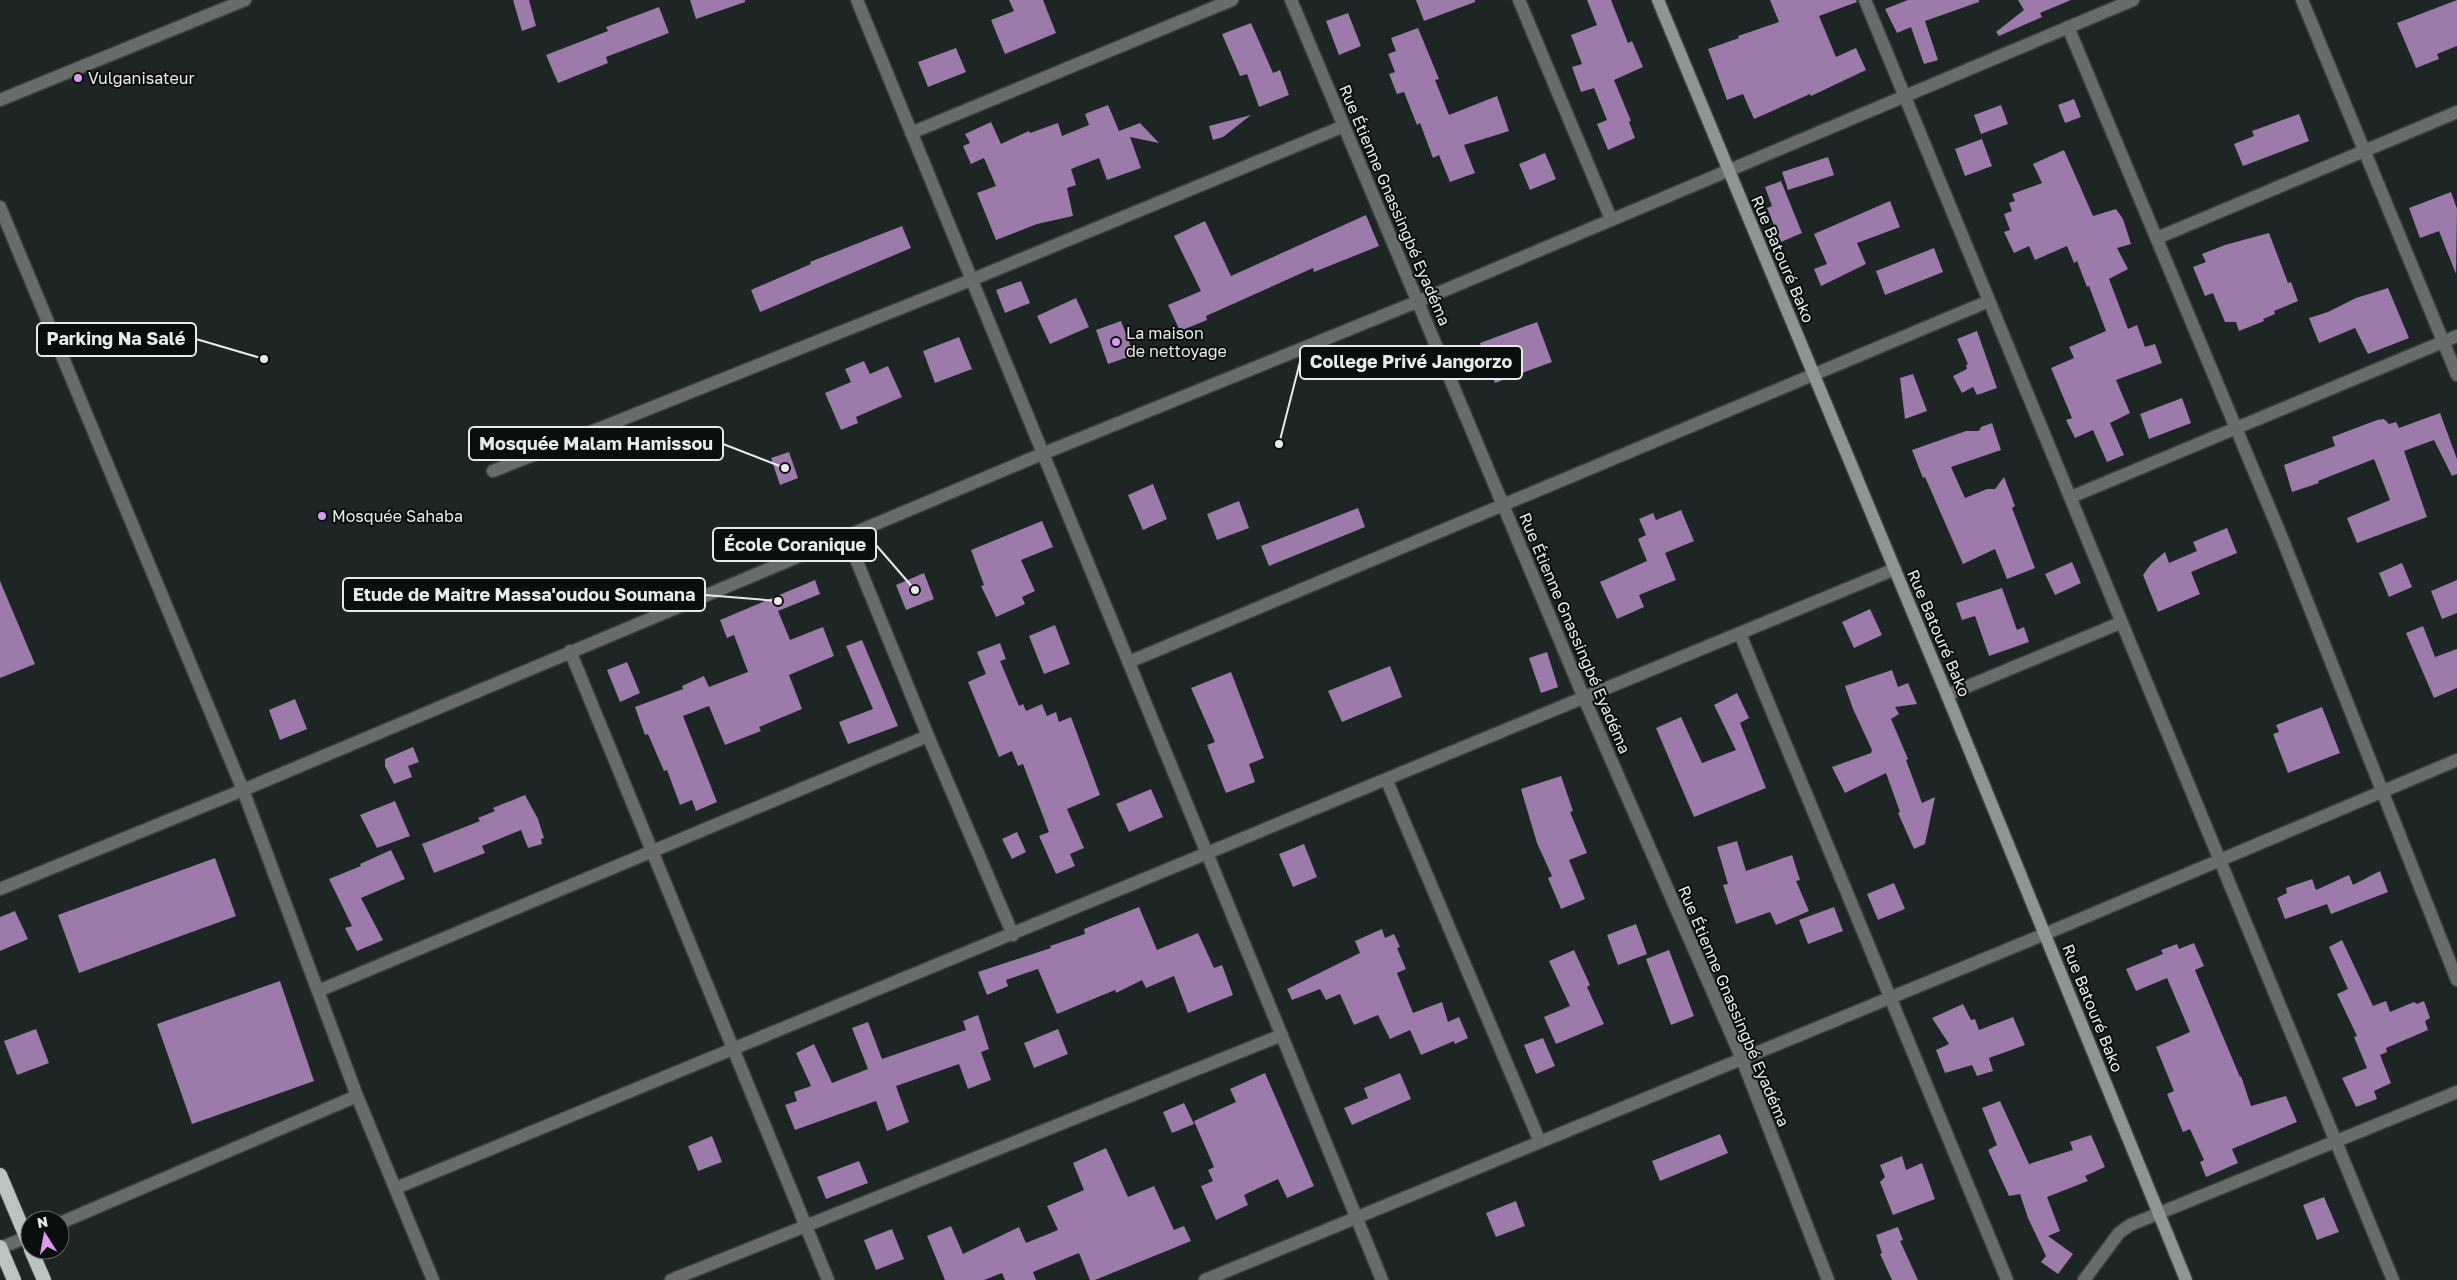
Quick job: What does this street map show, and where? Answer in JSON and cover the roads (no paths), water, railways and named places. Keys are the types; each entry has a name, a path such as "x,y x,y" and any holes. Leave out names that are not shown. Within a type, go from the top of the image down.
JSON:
{"highway":[{"path":"0,1174 20,1221"},
{"path":"0,1248 14,1280"},
{"path":"36,1260 44,1280"}],"main road":[{"name":"Rue Batouré Bako","path":"1658,0 1948,695 2186,1280"}],"street":[{"path":"0,100 245,0"},
{"path":"857,0 1382,1280"},
{"path":"911,133 1232,0"},
{"name":"Rue Étienne Gnassingbé Eyadéma","path":"1291,0 1584,698 1742,1059 1828,1280"},
{"path":"1519,0 1611,219"},
{"path":"1865,0 2071,497 2120,623 2393,1280"},
{"path":"0,889 243,790 1042,454 1419,302 1611,219 2134,0"},
{"path":"2302,0 2457,376"},
{"path":"2068,27 2236,428 2457,980"},
{"path":"2157,238 2457,112"},
{"path":"494,470 971,280 1344,126"},
{"path":"0,207 243,790 357,1096 433,1280"},
{"path":"1129,662 1989,301"},
{"path":"2071,497 2457,336"},
{"path":"847,537 928,736 1013,934"},
{"path":"396,1188 1895,569"},
{"path":"1948,695 2120,623"},
{"path":"1740,634 2007,1280"},
{"path":"570,651 651,853 828,1280"},
{"path":"318,991 928,736"},
{"path":"1205,1280 2045,934 2457,760"},
{"path":"1387,780 1540,1142"},
{"path":"671,1280 1282,1035"},
{"path":"2084,1280 2119,1233 2130,1225 2457,1092"},
{"path":"70,1219 357,1096"},
{"path":"0,1248 20,1244"}],"place":[{"name":"Vulganisateur","path":"78,78"},
{"name":"La maison de nettoyage","path":"1116,342"},
{"name":"Parking Na Salé","path":"264,359"},
{"name":"College Privé Jangorzo","path":"1279,444"},
{"name":"Mosquée Malam Hamissou","path":"785,468"},
{"name":"Mosquée Sahaba","path":"322,516"},
{"name":"École Coranique","path":"915,590"},
{"name":"Etude de Maitre Massa'oudou Soumana","path":"778,601"}]}
